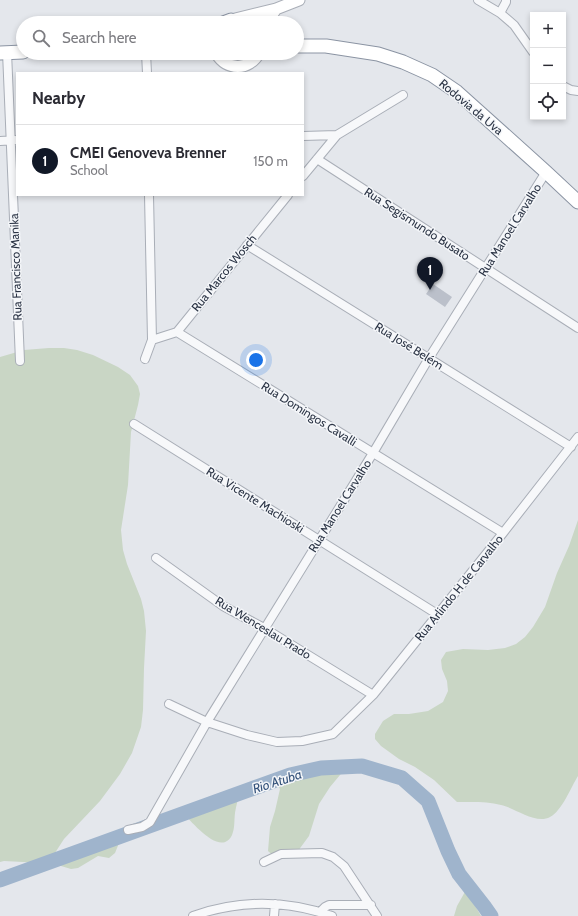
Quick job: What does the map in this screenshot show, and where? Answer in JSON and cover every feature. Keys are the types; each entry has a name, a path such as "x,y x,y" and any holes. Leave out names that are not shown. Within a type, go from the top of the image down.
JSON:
{"highway":[{"name":"Rodovia da Uva","path":"304,46 326,46 378,54 403,62 432,75 457,92 578,202"},
{"path":"3,52 16,52"}],"main road":[{"path":"248,16 299,0"},
{"path":"271,16 276,8"},
{"path":"221,60 234,67 241,67 254,60"}],"street":[{"path":"478,0 500,13 514,25 530,48"},
{"path":"500,13 506,0"},
{"name":"Rua Francisco Manika","path":"3,52 14,140 20,361"},
{"path":"146,60 147,72"},
{"path":"566,88 578,91"},
{"path":"304,175 337,135 403,94"},
{"path":"304,136 337,135"},
{"path":"0,141 14,140"},
{"name":"Rua Segismundo Busato","path":"317,159 578,328"},
{"name":"Rua Manoel Carvalho","path":"128,830 142,827 150,822 207,722 264,628 373,453 429,358 546,172"},
{"path":"145,359 152,340 149,196"},
{"name":"Rua Marcos Wosch","path":"177,332 287,196"},
{"name":"Rua José Belém","path":"247,245 571,447"},
{"path":"152,340 177,332"},
{"name":"Rua Domingos Cavalli","path":"177,332 503,533"},
{"name":"Rua Vicente Machioski","path":"134,424 437,614"},
{"name":"Rua Arlindo H de Carvalho","path":"207,722 247,735 278,742 302,741 334,734 373,695 578,437"},
{"name":"Rua Wenceslau Prado","path":"156,558 223,606 264,628 373,695"},
{"path":"169,704 207,722"},
{"path":"264,862 281,854 322,853 333,857 344,866 377,916"},
{"path":"193,916 222,908 258,904 294,906 332,916"},
{"path":"274,916 275,904"},
{"path":"320,912 329,905 371,905"}],"green space":[{"path":"49,348 77,350 93,355 118,367 130,375 138,386 140,394 131,432 128,485 121,530 123,550 144,611 146,631 143,710 141,727 132,753 120,774 100,801 64,839 51,859 53,865 42,863 0,862 0,357 24,350"},
{"path":"578,520 578,776 558,810 550,817 544,819 532,818 496,804 457,802 434,780 415,767 399,759 381,746 375,739 375,734 383,721 394,714 409,714 428,711 443,702 448,691 447,681 442,669 441,660 446,652 463,649 488,650 505,648 516,644 525,637 545,607"},
{"path":"329,768 345,769 330,787 319,804 309,836 295,855 277,859 268,851 270,827 280,789 273,779 303,770"},
{"path":"240,792 235,810 233,832 227,841 221,843 214,841 200,830 183,813"},
{"path":"121,838 115,853 109,858 98,856 78,868 71,869 54,865 60,864"},
{"path":"466,890 481,916 454,916 457,906"}],"building":[{"path":"433,284 452,297 445,307 426,294"}],"waterway":[{"name":"Rio Atuba","path":"0,880 290,775 321,768 362,766 402,778 428,801 459,874 491,916"}],"place":[{"name":"CMEI Genoveva Brenner","path":"430,290"}]}
